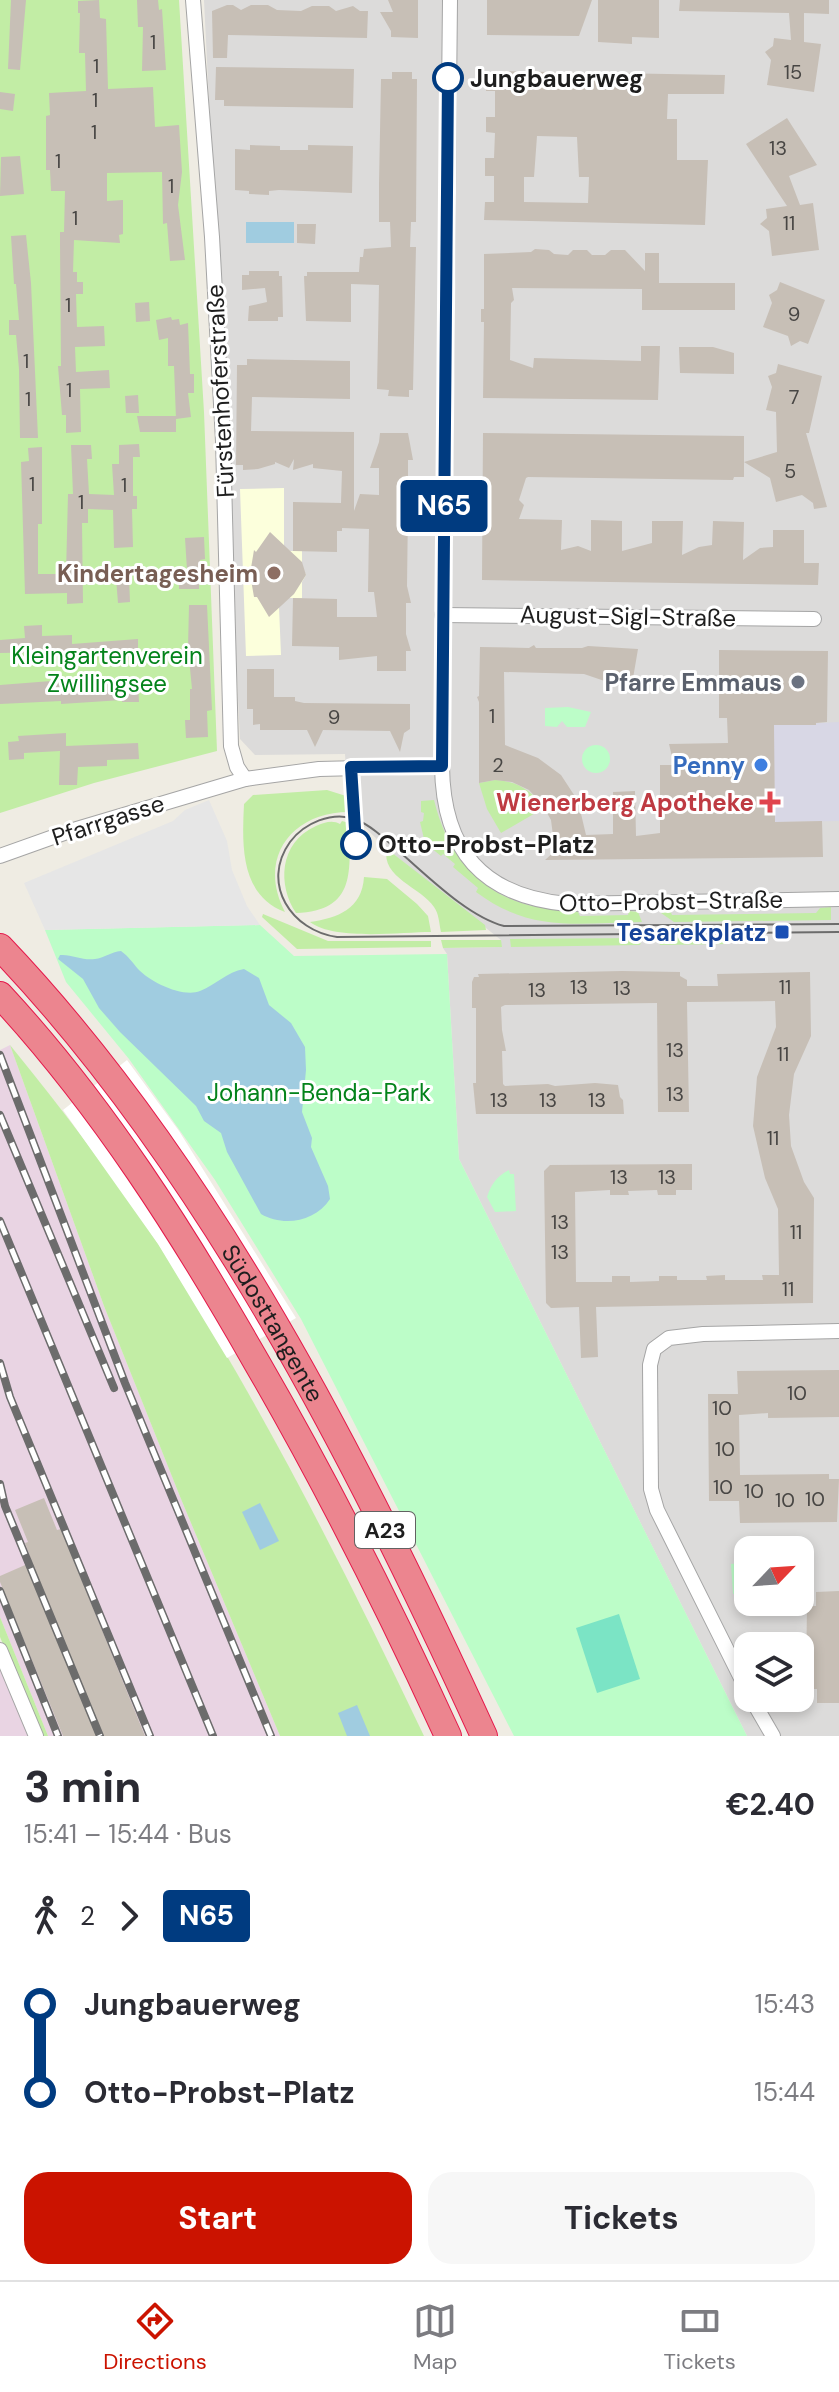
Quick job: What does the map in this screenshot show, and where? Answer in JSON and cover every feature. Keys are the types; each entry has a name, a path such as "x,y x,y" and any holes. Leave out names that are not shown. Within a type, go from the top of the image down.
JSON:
{"highway":[{"name":"Südosttangente","path":"0,947 40,990 109,1075 201,1206 276,1330 373,1508 484,1736"},
{"name":"Südosttangente","path":"0,995 83,1094 164,1209 248,1346 339,1512 448,1736"}],"street":[{"name":"Fürstenhoferstraße","path":"193,0 212,237 223,441 231,746 237,767 245,779"},
{"name":"Otto-Probst-Straße","path":"450,0 442,615 443,801 448,822 458,843 485,874 502,887 527,898 567,904 839,899"},
{"name":"August-Sigl-Straße","path":"442,615 814,619"},
{"path":"245,779 319,769 442,766"},
{"name":"Pfarrgasse","path":"0,856 70,831 245,779"},
{"path":"734,1664 657,1510 651,1489 650,1365 654,1349 669,1338 703,1334 839,1331"},
{"path":"0,1650 36,1736"},
{"path":"759,1712 773,1736"}],"shaded area":[{"path":"204,0 839,0 839,1736 747,1736 735,1712 814,1712 814,1632 734,1632 734,1710 459,1159 447,954 443,948 501,947 501,940 387,849 349,812 345,754 255,755 240,739"},
{"name":"Kindertagesheim","path":"284,488 284,546 290,551 302,551 302,566 306,575 302,582 302,598 289,598 279,607 281,655 246,656 240,489"},
{"path":"773,715 785,725 839,722 839,821 775,822"},
{"path":"209,800 227,841 232,870 247,906 260,925 45,930 24,883 173,821 185,810"},
{"path":"10,1045 104,1306 280,1736 48,1736 0,1617 0,1050"},
{"path":"0,1664 32,1736 0,1736"}],"green space":[{"name":"Kleingartenverein Zwillingsee","path":"0,0 179,0 204,412 217,751 94,783 0,813"},
{"path":"568,707 591,712 585,727 567,727 562,721 557,727 545,726 545,708"},
{"path":"596,745 606,749 610,759 606,769 596,773 586,769 582,759 586,749"},
{"path":"495,780 523,788 544,808 501,833 487,809 479,783"},
{"path":"327,790 346,796 349,812 311,820 285,842 275,874 277,892 285,912 259,894 252,881 244,852 244,804 253,795"},
{"path":"434,800 453,849 484,884 503,896 550,909 577,910 580,916 638,912 642,922 555,923 516,914 496,905 476,892 478,888 453,867 455,864 425,843 420,822 424,813 421,812 421,801"},
{"path":"342,821 349,823 350,857 346,885 330,905 296,913 284,878 288,854 303,834 316,826 332,822 340,824"},
{"path":"387,849 485,925 486,930 441,932 434,907 396,875 387,859"},
{"path":"364,877 387,879 428,916 431,932 351,934 321,928 310,922 347,910 359,897"},
{"path":"831,907 831,920 674,922 661,913 670,910 672,915 816,913 820,908"},
{"path":"263,914 328,941 431,941 431,947 297,949 262,917"},
{"name":"Johann-Benda-Park","path":"260,925 294,956 447,954 459,1159 747,1736 514,1736 301,1319 215,1180 129,1059 66,982 45,930"},
{"path":"731,937 731,942 727,944 660,945 658,938"},
{"path":"642,938 640,945 511,947 510,939"},
{"path":"441,940 501,940 502,947 443,948"},
{"path":"10,1045 124,1194 232,1364 363,1610 424,1736 280,1736 104,1306"},
{"path":"509,1170 510,1174 514,1174 516,1211 495,1212 487,1197 495,1181"},
{"path":"731,1564 734,1564 733,1594"},
{"path":"619,1614 640,1679 597,1693 576,1628"},
{"path":"0,1617 48,1736 41,1736 0,1637"}],"water":[{"path":"246,222 294,222 294,243 246,243"},
{"path":"121,951 150,979 167,988 185,992 200,991 244,969 259,978 269,1005 291,1023 305,1047 302,1112 312,1138 311,1147 328,1186 330,1199 324,1207 307,1217 289,1221 261,1214 227,1152 221,1133 204,1121 196,1106 120,1032 99,1008 83,979 58,959 64,955 95,959"},
{"path":"260,1503 279,1541 260,1550 242,1512"},
{"path":"357,1705 370,1736 347,1736 338,1713"}],"pier":[{"path":"127,1060 179,1131 296,1318 227,1358 158,1244 63,1110"}],"building":[{"path":"11,0 26,0 20,70 8,69"},
{"path":"99,0 100,18 106,19 108,89 153,87 155,127 179,125 182,172 178,205 185,260 170,261 167,223 163,224 162,172 107,173 107,201 123,200 120,243 74,240 73,272 77,272 77,282 83,282 83,294 76,294 77,327 104,326 105,346 75,347 76,372 109,370 110,388 80,389 81,432 66,433 58,366 61,366 60,232 64,232 65,191 51,191 50,170 46,170 46,116 50,115 49,93 86,91 85,53 79,53 78,1"},
{"path":"137,0 158,0 159,10 162,9 166,70 142,71 143,27 138,27"},
{"path":"388,0 418,0 418,38 391,37 391,31 380,12 393,12"},
{"path":"487,0 592,0 579,36 487,35"},
{"path":"598,0 659,0 659,38 632,37 632,44 598,42"},
{"path":"680,0 829,0 829,14 804,13 804,42 821,44 814,92 767,85 771,60 765,52 773,46 774,38 791,40 789,13 679,11"},
{"path":"227,5 241,10 251,5 268,5 277,10 301,11 312,6 329,6 336,11 353,6 360,11 368,11 367,38 228,35 227,58 213,58 212,11"},
{"path":"216,67 354,69 353,108 224,106 224,100 215,100"},
{"path":"392,72 412,72 412,79 417,79 416,222 411,222 410,247 416,247 413,390 409,390 409,397 388,396 389,390 377,389 379,285 351,284 351,322 306,321 304,276 307,272 359,272 364,249 391,247 390,222 379,222 379,184 381,79 392,79"},
{"path":"487,72 725,75 724,94 668,94 667,119 677,119 677,160 708,160 705,225 484,220 485,202 494,202 494,176 485,176 485,158 494,158 495,133 486,132 486,117 495,117 495,91 486,91","holes":["537,136 577,137 579,177 589,177 588,203 524,202 524,177 534,177"]},
{"path":"0,92 15,94 13,111 0,109"},
{"path":"787,118 817,165 789,176 800,205 813,203 819,250 772,256 769,231 760,224 767,218 766,209 787,206 746,144"},
{"path":"250,145 280,146 280,150 308,150 308,145 353,146 352,193 279,190 269,191 269,195 235,190 235,149 250,150"},
{"path":"20,156 24,194 0,196 1,157"},
{"path":"297,224 316,224 315,244 297,243"},
{"path":"26,235 38,438 20,438 16,335 9,335 9,320 19,320 11,236"},
{"path":"535,249 568,255 573,250 605,255 611,250 625,250 645,271 645,253 659,253 659,283 735,283 735,310 642,310 642,289 512,288 510,360 533,368 534,358 641,361 641,346 660,346 658,400 483,398 484,322 481,322 481,309 484,309 484,254 531,252"},
{"path":"249,271 279,271 279,276 282,276 283,317 278,317 278,321 248,321 249,306 267,302 265,288 242,290 242,275 249,275"},
{"path":"780,282 825,300 808,344 800,341 791,346 788,336 763,327 772,303 769,295 777,290"},
{"path":"149,302 150,321 136,322 135,303"},
{"path":"171,317 172,320 179,319 180,325 188,323 190,374 194,374 194,393 188,393 191,417 176,419 174,366 168,366 168,338 159,340 156,320"},
{"path":"679,347 713,347 734,353 734,374 680,373"},
{"path":"247,359 350,361 350,399 252,397 251,431 354,432 354,511 360,494 379,495 379,468 370,468 380,433 408,433 413,460 408,460 408,491 413,508 408,508 407,586 411,603 406,603 406,634 411,651 406,651 406,671 377,671 377,656 339,660 339,647 292,646 293,598 337,599 337,617 377,617 374,592 368,592 369,529 342,528 342,531 337,531 337,552 293,551 293,502 341,503 342,471 313,468 313,464 293,470 294,459 289,468 275,462 258,469 243,470 243,465 236,465 237,365 247,365"},
{"path":"778,364 822,376 809,433 806,433 827,507 814,509 813,503 802,495 776,502 770,478 744,462 777,452 776,412 766,410 772,387 768,376 776,373"},
{"path":"138,395 139,413 126,413 125,396"},
{"path":"137,416 176,416 176,432 140,432"},
{"path":"483,433 744,436 744,477 734,477 733,480 528,477 519,500 524,505 519,519 562,520 561,550 578,546 591,551 591,520 622,521 622,551 652,543 652,521 683,521 682,555 712,545 713,521 744,522 743,560 760,548 773,547 773,530 804,530 804,563 819,563 818,585 482,580"},
{"path":"139,444 140,457 133,457 133,496 137,496 137,509 132,509 133,547 114,548 113,510 88,509 88,523 82,523 83,603 67,604 67,593 25,594 21,462 29,461 28,448 42,447 42,524 38,524 38,574 66,574 68,494 73,494 71,445 91,445 92,459 87,459 89,494 114,495 112,464 119,464 119,445"},
{"path":"270,532 302,562 306,575 294,594 269,617 254,597 250,574 254,550 256,552"},
{"path":"204,537 205,559 200,560 199,589 179,589 179,569 187,570 185,538"},
{"path":"129,577 130,602 118,603 116,578"},
{"path":"189,605 207,605 212,710 207,711 208,737 186,738 185,720 190,720 192,689 188,648"},
{"path":"42,625 42,636 72,635 72,644 138,639 138,654 53,656 53,652 0,653 0,640 25,638 24,626"},
{"path":"534,645 536,648 588,646 638,649 631,690 584,674 504,672 505,745 538,758 561,775 578,801 586,835 613,834 613,792 635,791 636,836 660,833 660,765 674,765 669,744 728,743 727,718 719,718 719,650 828,651 827,722 774,725 775,822 822,821 823,857 545,860 555,851 551,820 542,804 529,790 512,782 495,780 479,783 477,697 480,647 529,648"},
{"path":"247,669 274,669 274,697 295,697 295,701 304,703 410,704 410,729 404,733 400,752 390,731 323,730 315,747 307,730 260,730 260,724 253,725 253,709 247,709"},
{"path":"77,679 77,685 138,685 139,702 0,704 0,685"},
{"path":"66,733 66,746 138,743 139,759 107,760 107,766 78,767 77,785 59,785 60,751 24,753 24,759 9,760 8,742 19,741 18,736"},
{"path":"680,972 680,976 687,980 687,986 718,986 717,974 810,972 811,1036 794,1074 789,1115 791,1146 804,1182 814,1198 813,1303 596,1307 598,1357 581,1358 579,1307 551,1308 546,1303 544,1171 550,1165 692,1164 692,1190 676,1190 676,1195 658,1195 657,1190 628,1191 629,1195 610,1195 610,1190 575,1192 576,1282 612,1282 612,1276 630,1276 630,1282 659,1281 659,1276 677,1276 677,1280 707,1280 706,1276 725,1275 725,1280 763,1280 762,1275 779,1275 778,1209 765,1178 753,1126 757,1077 776,1027 775,1001 687,1002 689,1112 658,1112 657,1003 505,1005 501,1007 506,1051 502,1051 505,1086 618,1085 624,1114 476,1114 473,1083 476,1083 476,1008 472,1008 474,977 479,977 478,974"},
{"path":"839,1370 839,1417 768,1418 768,1413 739,1415 740,1475 829,1474 829,1479 839,1479 837,1522 740,1523 739,1501 709,1501 708,1394 738,1394 737,1371"},
{"path":"44,1498 57,1530 61,1529 145,1736 63,1736 0,1582 0,1576 32,1562 25,1543 28,1542 15,1510"},
{"path":"839,1591 839,1703 817,1703 817,1689 814,1689 814,1632 807,1632 807,1616 814,1616 816,1592"}],"tram line":[{"path":"839,924 504,926 461,904 376,832 346,817 319,820 303,829 290,842 278,874 285,903 294,915 306,926 337,937 839,932"}],"railway":[{"path":"0,1055 125,1383 271,1736"},
{"path":"0,1115 114,1388"},
{"path":"0,1221 213,1736"},
{"path":"0,1363 10,1397 150,1736"},
{"path":"0,1484 5,1506 100,1736"},
{"path":"0,1591 58,1736"}],"bus line":[{"name":"N65","path":"356,844 351,767 442,766 448,78"}],"place":[{"name":"Jungbauerweg","path":"448,78"},
{"name":"Kindertagesheim","path":"274,573"},
{"name":"Pfarre Emmaus","path":"798,682"},
{"name":"Penny","path":"761,765"},
{"name":"Wienerberg Apotheke","path":"770,802"},
{"name":"Otto-Probst-Platz","path":"356,844"},
{"name":"Tesarekplatz","path":"782,932"}]}
